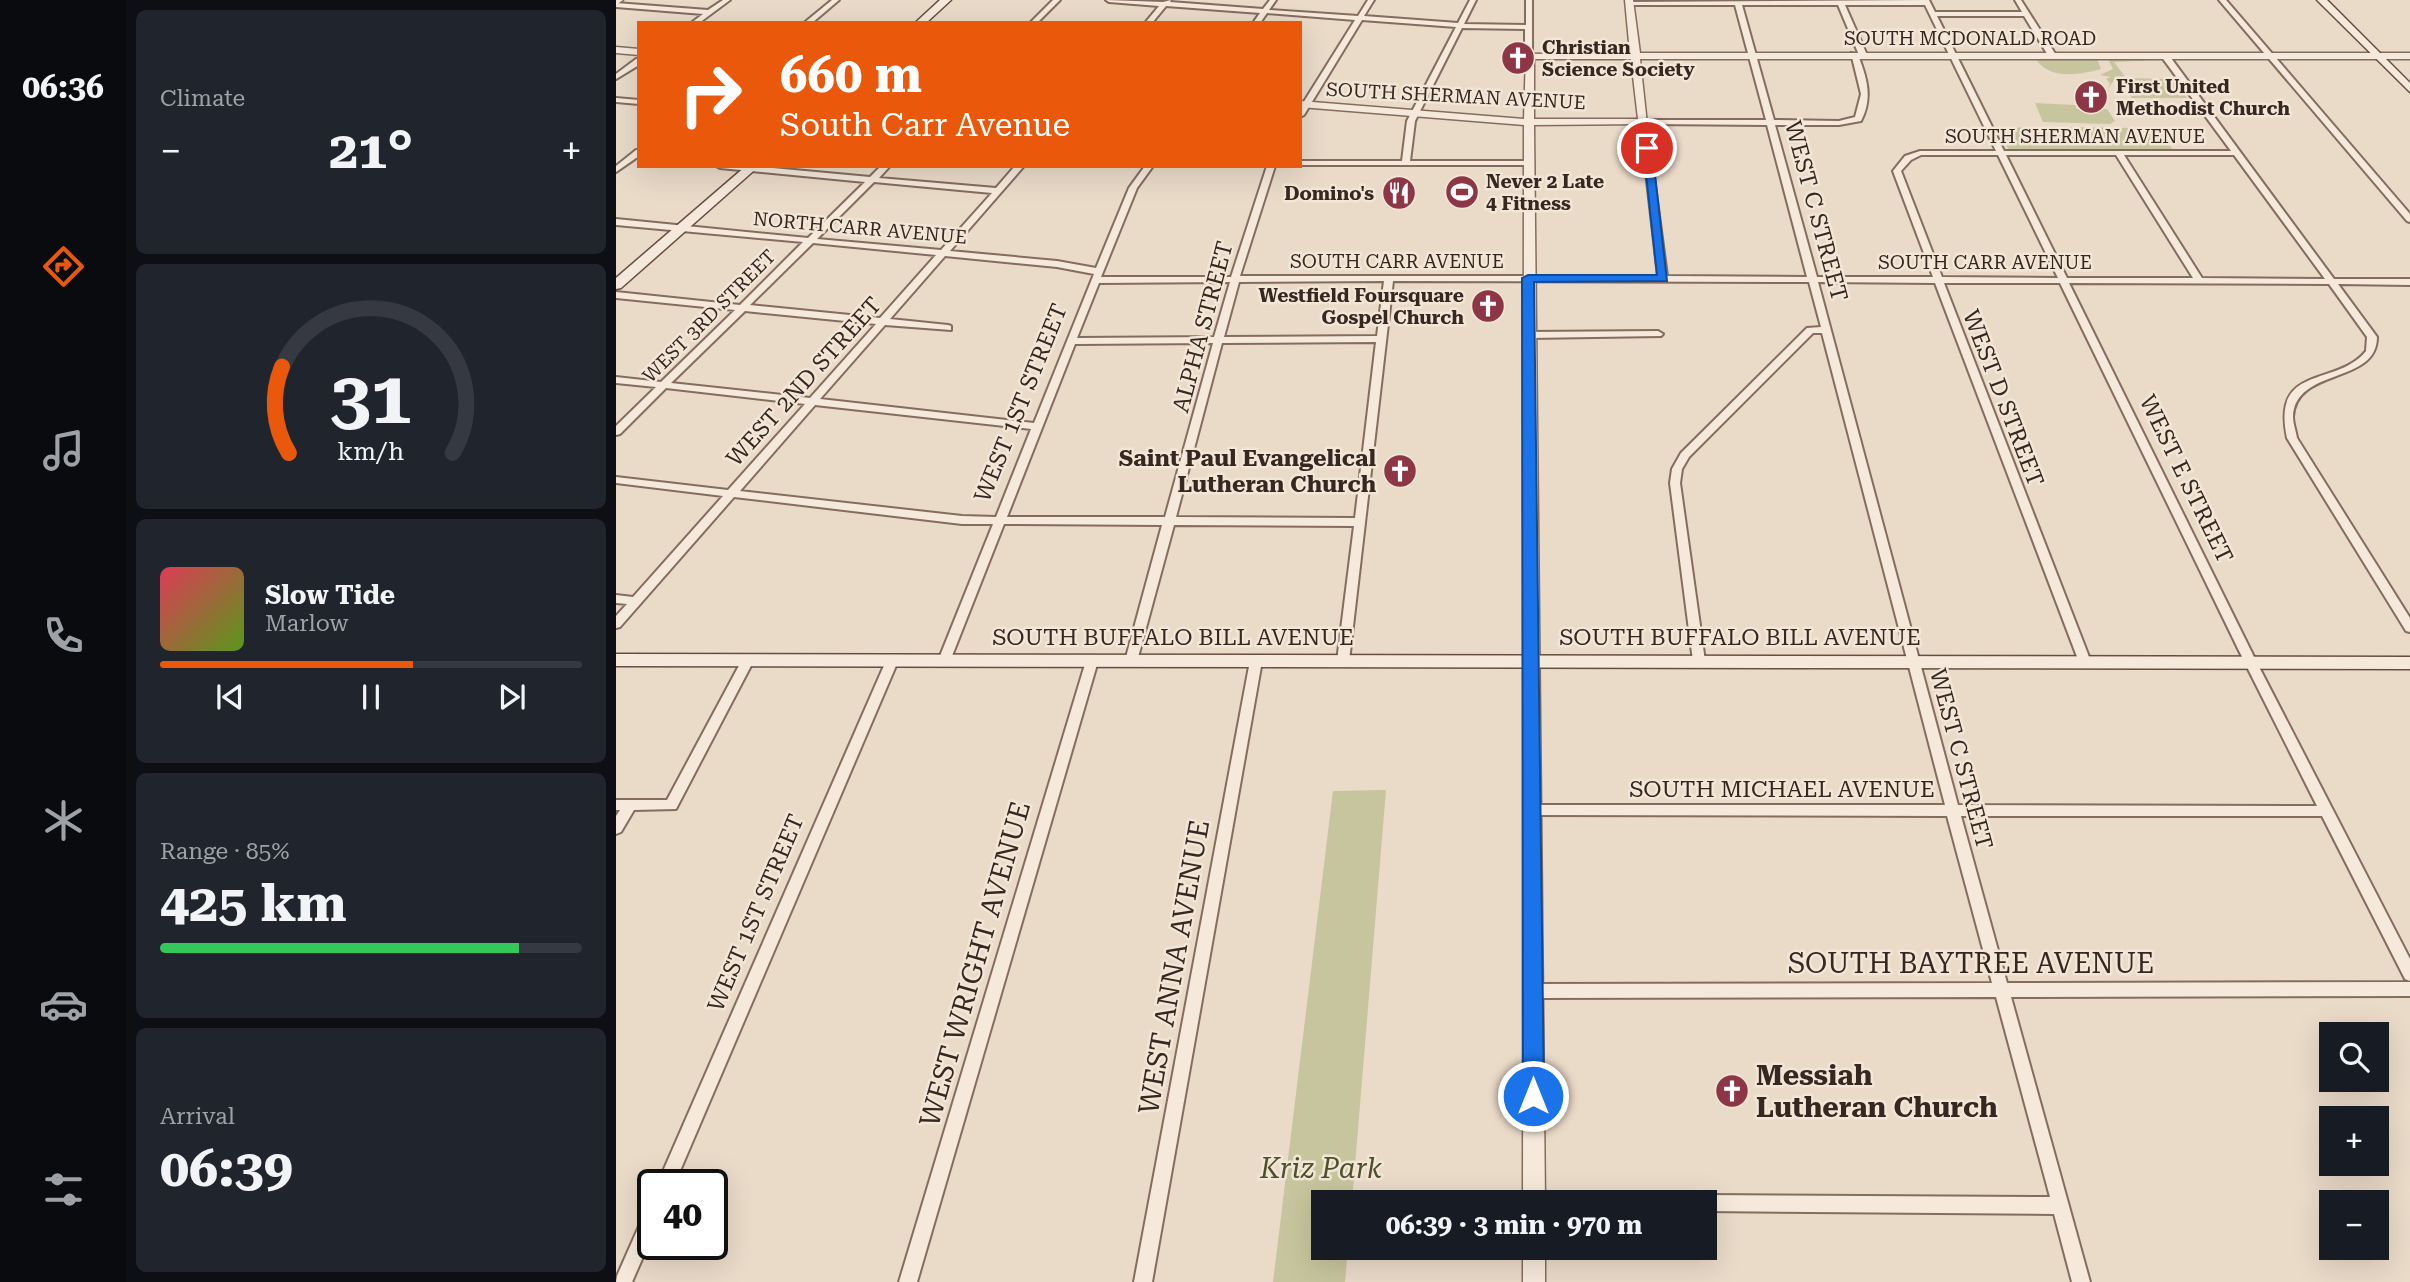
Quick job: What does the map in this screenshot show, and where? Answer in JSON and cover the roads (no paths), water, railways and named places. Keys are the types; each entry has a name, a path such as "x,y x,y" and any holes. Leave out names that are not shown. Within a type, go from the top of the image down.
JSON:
{"main road":[{"path":"922,21 946,0"},
{"path":"2322,0 2410,89"},
{"path":"616,285 752,168"},
{"name":"SOUTH BUFFALO BILL AVENUE","path":"616,660 2410,663"}],"street":[{"path":"697,21 727,0"},
{"path":"810,21 836,0"},
{"path":"1035,21 1057,0"},
{"path":"1109,0 1529,27"},
{"path":"1258,21 1273,0"},
{"path":"1303,104 1371,0"},
{"path":"1405,162 1409,129 1473,0"},
{"path":"1529,0 1528,335 1534,1190"},
{"path":"2018,0 2052,55"},
{"path":"2222,0 2410,219"},
{"path":"617,2 709,12"},
{"path":"1150,21 1166,2"},
{"path":"1663,279 1629,2 1841,3 1929,6 2026,14"},
{"name":"WEST C STREET","path":"1738,3 1912,662 2081,1282"},
{"path":"1841,3 1858,55"},
{"name":"WEST E STREET","path":"1929,6 2251,663 2410,974"},
{"path":"616,50 637,52"},
{"name":"SOUTH SHERMAN AVENUE","path":"1303,104 1528,122 1839,123 1858,119 1864,109 1866,87 1858,55"},
{"name":"SOUTH MCDONALD ROAD","path":"1529,56 2410,56"},
{"path":"2165,56 2372,337 2372,348 2367,357 2319,378 2295,394 2288,417 2292,438 2410,628"},
{"path":"616,77 637,62"},
{"path":"616,100 637,102"},
{"name":"SOUTH SHERMAN AVENUE","path":"1914,154 2236,153"},
{"name":"WEST D STREET","path":"1914,154 1897,171 2085,662"},
{"path":"2119,154 2199,281"},
{"path":"616,157 636,157"},
{"path":"616,170 636,157"},
{"path":"1302,163 1528,163"},
{"path":"752,168 998,191"},
{"name":"WEST 3RD STREET","path":"616,432 884,168"},
{"name":"WEST 2ND STREET","path":"616,624 1018,168"},
{"name":"WEST 1ST STREET","path":"944,661 1133,188 1148,168"},
{"name":"ALPHA STREET","path":"1131,661 1235,279 1270,168"},
{"name":"NORTH CARR AVENUE","path":"616,222 1057,264 1099,276"},
{"name":"SOUTH CARR AVENUE","path":"1099,276 1235,279 2410,282"},
{"path":"1343,661 1389,278"},
{"path":"616,295 948,328"},
{"path":"1699,662 1675,482 1677,469 1685,455 1810,330 1826,330"},
{"path":"1528,335 1658,334"},
{"path":"1072,341 1382,339"},
{"path":"616,380 1037,426"},
{"path":"616,480 962,520 1359,522"},
{"path":"616,598 636,601"},
{"path":"616,828 623,805 671,805 748,660"},
{"name":"WEST 1ST STREET","path":"672,1169 892,661"},
{"name":"WEST WRIGHT AVENUE","path":"908,1282 1091,661"},
{"name":"WEST ANNA AVENUE","path":"1143,1282 1256,661"},
{"name":"SOUTH MICHAEL AVENUE","path":"1531,810 2327,811"},
{"name":"SOUTH BAYTREE AVENUE","path":"1533,991 2410,989"},
{"path":"1717,1203 2061,1206"},
{"path":"623,1282 637,1250"},
{"path":"1534,1260 1534,1282"}],"place":[{"name":"Christian Science Society","path":"1518,58"},
{"name":"First United Methodist Church","path":"2091,97"},
{"name":"Never 2 Late 4 Fitness","path":"1462,192"},
{"name":"Domino's","path":"1399,193"},
{"name":"Westfield Foursquare Gospel Church","path":"1488,306"},
{"name":"Saint Paul Evangelical Lutheran Church","path":"1400,471"},
{"name":"Messiah Lutheran Church","path":"1732,1091"}],"park label":[{"name":"Kriz Park","path":"1321,1168"}]}
